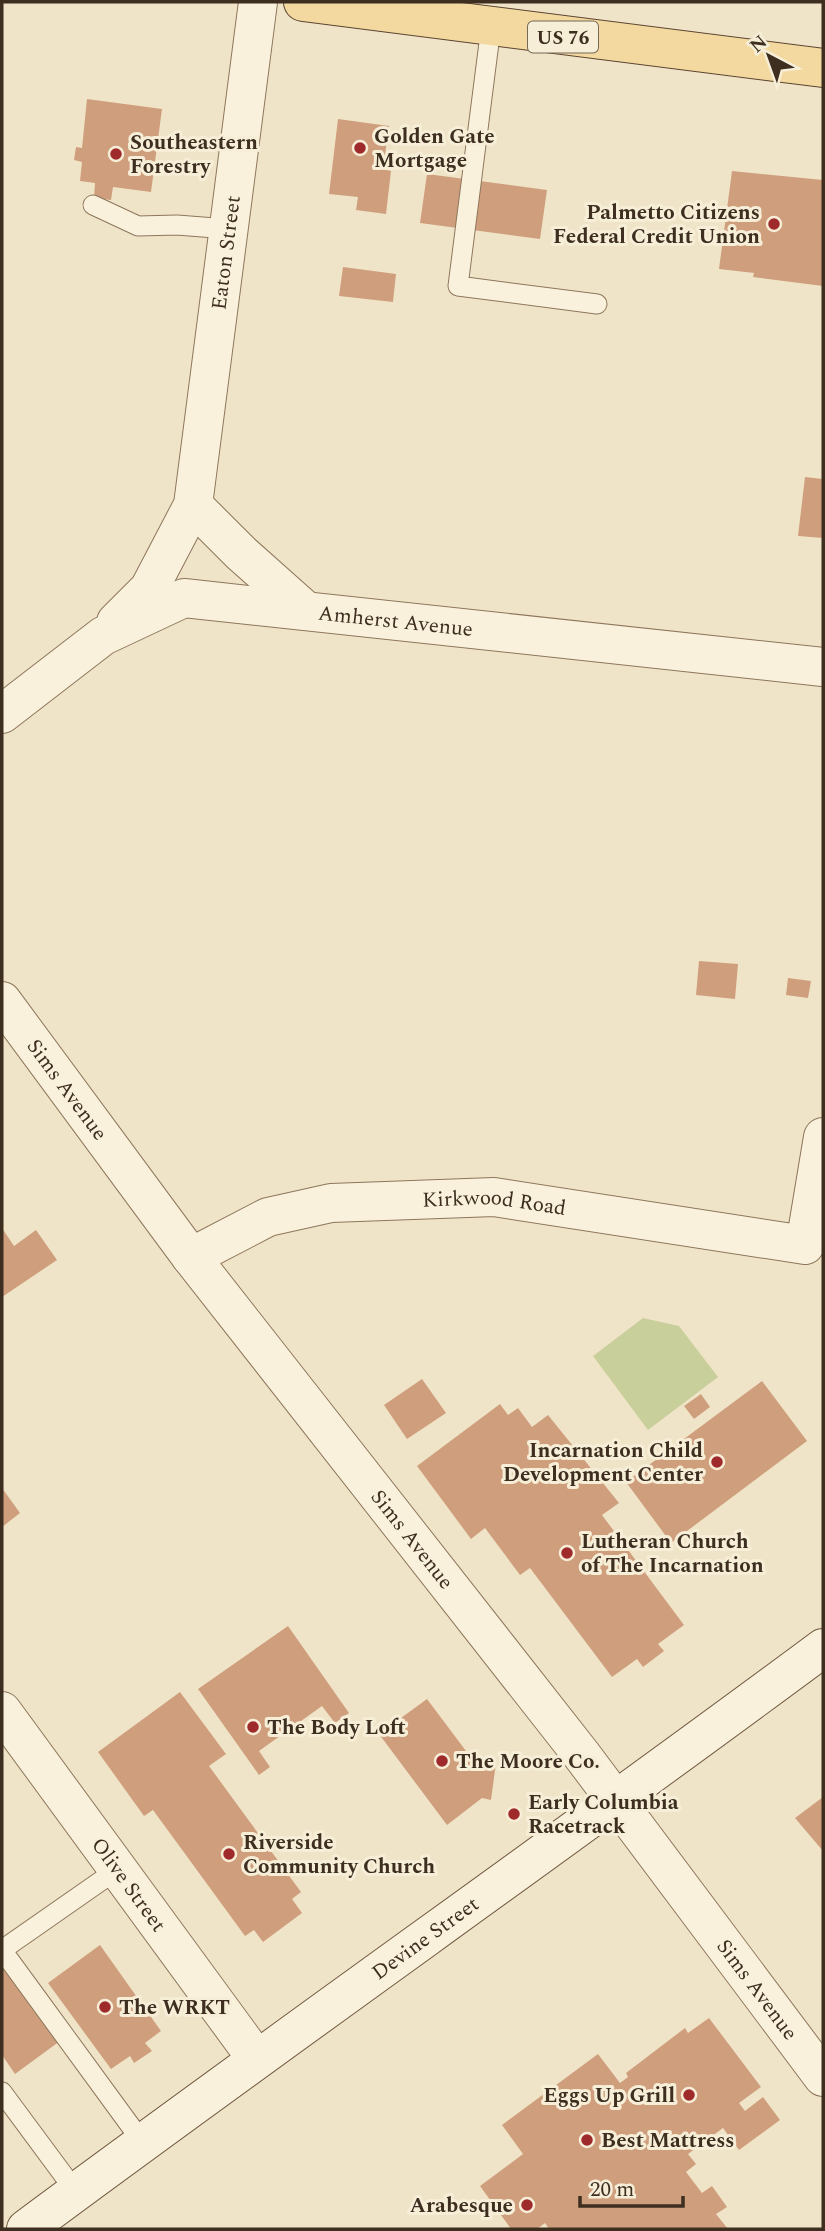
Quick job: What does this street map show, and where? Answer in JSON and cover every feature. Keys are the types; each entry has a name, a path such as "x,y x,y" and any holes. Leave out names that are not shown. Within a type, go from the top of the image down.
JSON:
{"main road":[{"name":"US 76","path":"303,2 485,18 823,68"}],"street":[{"name":"Eaton Street","path":"193,505 258,2"},
{"path":"103,636 149,589 193,505 241,553 306,611"},
{"name":"Amherst Avenue","path":"2,714 103,636 184,598 823,667"},
{"name":"Sims Avenue","path":"2,1001 191,1256 617,1802 823,2077"},
{"name":"Kirkwood Road","path":"191,1256 268,1217 331,1203 494,1197 806,1245 823,1137"},
{"name":"Devine Street","path":"26,2229 256,2057 617,1802 823,1648"},
{"name":"Olive Street","path":"2,1711 256,2057"}],"lane":[{"path":"485,18 457,286 597,304"},
{"path":"93,205 138,226 177,225 229,229"},
{"path":"118,1869 2,1950 143,2143"},
{"path":"2,2092 76,2192"}],"green space":[{"path":"643,1318 679,1326 718,1377 648,1430 593,1356"}],"building":[{"name":"Southeastern Forestry","path":"87,99 162,109 151,192 113,187 111,200 94,198 95,183 80,181 82,162 74,160 76,147 82,148"},
{"name":"Golden Gate Mortgage","path":"338,119 389,126 383,169 391,171 386,214 356,210 358,197 329,194"},
{"name":"Palmetto Citizens Federal Credit Union","path":"732,171 823,180 823,286 753,277 754,273 719,269"},
{"name":"Palmetto Citizens Federal Credit Union","path":"427,174 547,190 540,239 420,223"},
{"path":"343,267 396,274 393,302 339,296"},
{"path":"805,477 823,479 823,538 798,536"},
{"path":"699,961 738,964 735,999 696,995"},
{"path":"788,978 811,981 808,998 786,995"},
{"path":"2,1228 14,1246 36,1230 57,1260 2,1297"},
{"path":"422,1379 446,1413 407,1439 384,1405"},
{"name":"Incarnation Child Development Center","path":"762,1381 807,1441 671,1543 626,1482"},
{"path":"701,1394 710,1407 694,1419 684,1406"},
{"name":"Lutheran Church of The Incarnation","path":"500,1404 508,1415 518,1408 532,1427 548,1415 619,1503 602,1515 684,1625 658,1644 664,1651 643,1667 637,1659 612,1677 530,1568 520,1575 485,1528 471,1539 417,1466"},
{"path":"2,1488 20,1513 2,1527"},
{"path":"288,1626 349,1713 335,1723 322,1706 259,1751 270,1767 259,1775 198,1689"},
{"name":"Riverside Community Church","path":"180,1692 226,1754 209,1766 301,1892 292,1899 302,1913 263,1942 254,1930 245,1936 153,1810 144,1816 98,1752"},
{"name":"The Moore Co.","path":"427,1699 472,1759 496,1763 491,1800 482,1798 447,1825 379,1734"},
{"path":"823,1797 823,1851 795,1818"},
{"name":"The WRKT","path":"100,1945 161,2031 145,2043 152,2051 134,2063 130,2056 111,2069 48,1983"},
{"path":"2,1961 60,2041 15,2074 2,2055"},
{"path":"709,2018 761,2087 739,2103 745,2111 763,2097 780,2120 739,2150 723,2128 688,2154 696,2164 686,2172 702,2193 712,2186 727,2207 716,2214 728,2229 549,2229 545,2223 537,2229 511,2229 480,2186 523,2154 502,2125 598,2054 620,2083 628,2077 626,2073 685,2028 688,2033"}],"place":[{"name":"Golden Gate Mortgage","path":"360,148"},
{"name":"Southeastern Forestry","path":"116,154"},
{"name":"Palmetto Citizens Federal Credit Union","path":"774,224"},
{"name":"Incarnation Child Development Center","path":"717,1462"},
{"name":"Lutheran Church of The Incarnation","path":"567,1553"},
{"name":"The Body Loft","path":"253,1727"},
{"name":"The Moore Co.","path":"442,1761"},
{"name":"Early Columbia Racetrack","path":"514,1814"},
{"name":"Riverside Community Church","path":"229,1854"},
{"name":"The WRKT","path":"105,2007"},
{"name":"Eggs Up Grill","path":"689,2095"},
{"name":"Best Mattress","path":"587,2140"},
{"name":"Arabesque","path":"527,2205"}]}
